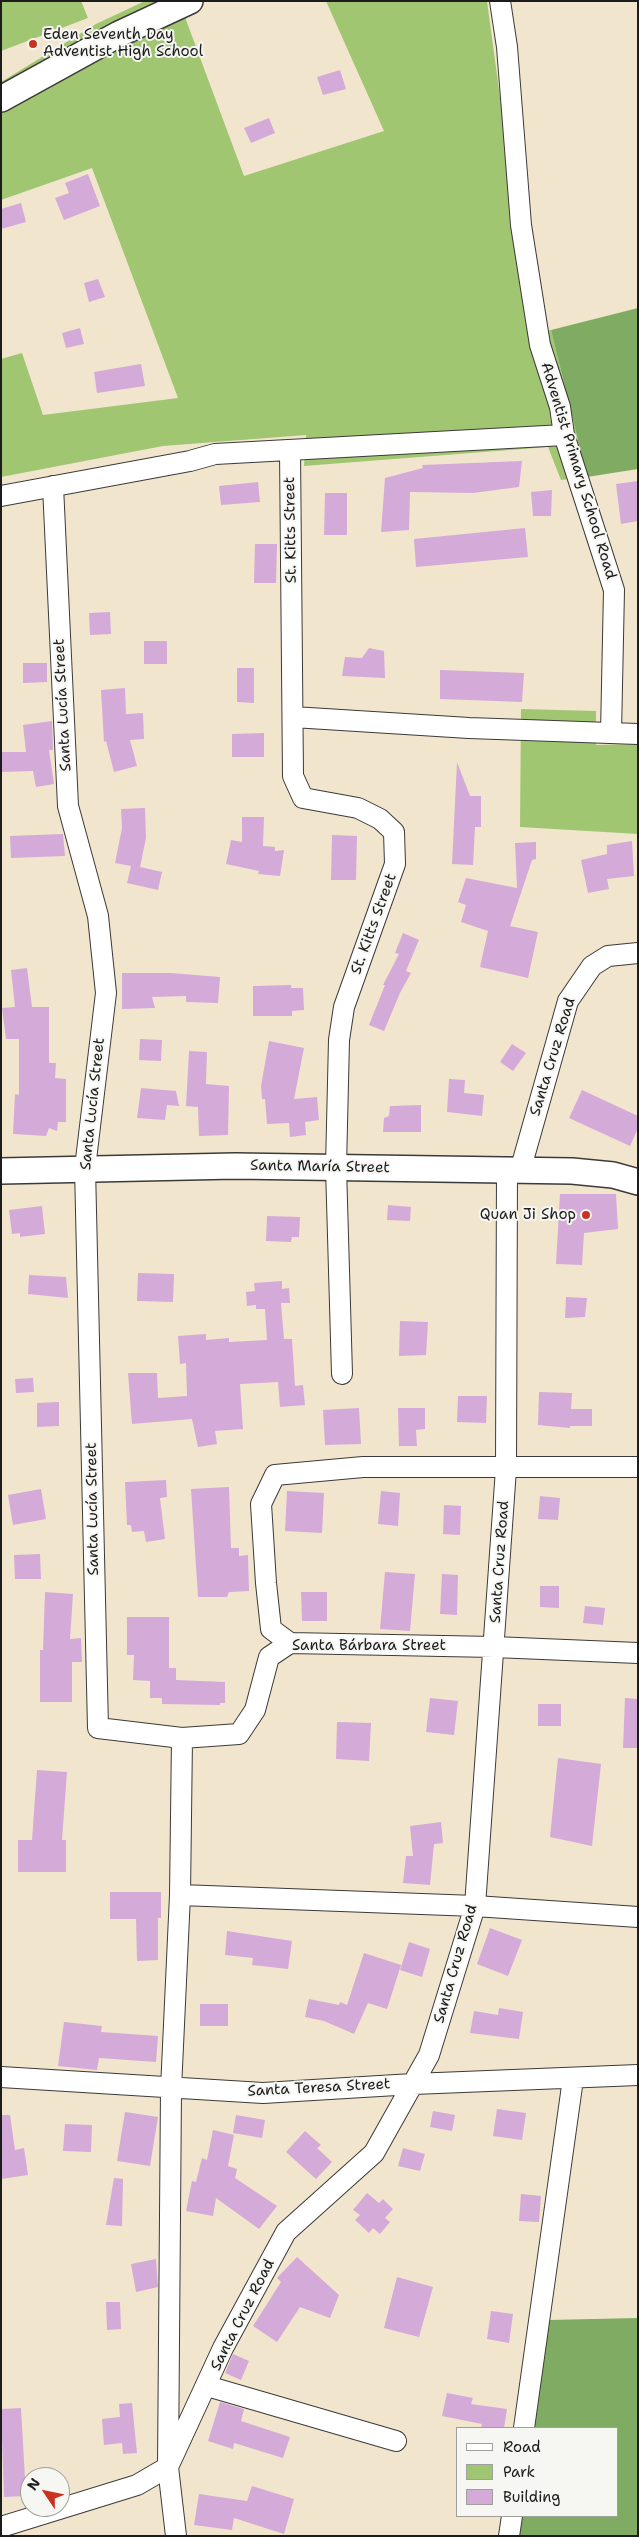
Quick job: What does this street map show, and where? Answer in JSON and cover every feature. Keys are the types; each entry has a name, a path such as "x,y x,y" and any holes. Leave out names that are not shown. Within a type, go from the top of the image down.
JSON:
{"street":[{"path":"1,99 118,34 190,1"},
{"name":"Adventist Primary School Road","path":"500,1 507,47 521,225 540,345 560,407 564,435 614,590 611,733"},
{"path":"1,496 190,461 215,454 564,435"},
{"name":"St. Kitts Street","path":"290,450 293,776 303,798 358,808 380,819 394,832 395,864 344,1007 339,1040 336,1167 342,1374"},
{"name":"Santa Lucía Street","path":"52,486 68,806 98,916 106,993 85,1168 98,1728 182,1738"},
{"path":"293,717 469,728 638,734"},
{"name":"Santa Cruz Road","path":"168,2467 223,2348 286,2232 374,2153 429,2055 475,1906 506,1469 513,1170 568,1001 592,966 608,956 638,953"},
{"name":"Santa María Street","path":"1,1171 85,1168 336,1167 513,1170 594,1172 638,1182"},
{"path":"177,2535 168,2467 171,2089 180,1895 182,1738 239,1734 255,1710 269,1657 271,1629 261,1504 275,1475 363,1467 638,1468"},
{"path":"271,1629 290,1643"},
{"name":"Santa Bárbara Street","path":"269,1657 290,1643 494,1647 638,1653"},
{"path":"180,1895 475,1906 638,1917"},
{"name":"Santa Teresa Street","path":"1,2077 171,2089 263,2093 413,2084 638,2075"},
{"path":"524,2427 573,2079"},
{"path":"207,2386 396,2440"},
{"path":"1,2527 137,2485 168,2467"},
{"path":"509,2536 512,2517"}],"green space":[{"path":"1,1 81,1 88,18 1,51"},
{"path":"145,1 179,1 244,176 384,131 326,1 487,1 532,334 551,330 587,477 561,480 548,447 304,466 306,435 163,446 1,477 1,359 22,353 43,415 178,398 92,168 1,200 1,82 96,24"},
{"path":"638,308 638,469 587,477 551,330"},
{"path":"521,709 596,711 596,745 638,744 638,834 520,827"},
{"path":"638,2318 638,2536 516,2536 519,2517 619,2517 619,2427 532,2427 548,2320"}],"building":[{"path":"340,70 346,89 323,95 317,77"},
{"path":"269,118 275,133 251,143 244,128"},
{"path":"88,174 100,206 64,220 55,198 69,193 65,183"},
{"path":"21,203 26,222 1,229 1,209"},
{"path":"98,279 105,297 89,302 84,283"},
{"path":"80,328 84,344 66,348 62,333"},
{"path":"141,364 145,386 97,393 94,372"},
{"path":"522,461 519,487 473,493 410,492 409,530 381,532 385,478 423,468 422,465"},
{"path":"638,481 638,521 621,524 616,484"},
{"path":"258,482 260,502 221,505 219,486"},
{"path":"552,490 551,516 533,516 531,492"},
{"path":"325,493 347,493 347,535 324,535"},
{"path":"525,528 528,557 416,567 414,539"},
{"path":"255,544 277,544 276,583 254,583"},
{"path":"110,612 111,634 90,635 89,613"},
{"path":"144,641 167,641 167,664 144,664"},
{"path":"369,648 384,651 385,678 342,676 345,657 362,658"},
{"path":"23,663 47,663 47,682 23,683"},
{"path":"237,668 254,668 254,703 237,702"},
{"path":"440,670 524,673 522,702 440,699"},
{"path":"125,688 126,714 143,713 144,739 130,740 137,766 114,772 106,741 104,742 101,690"},
{"path":"52,721 53,750 49,750 54,784 36,787 33,771 1,772 1,752 26,752 23,725"},
{"path":"264,733 264,757 232,757 232,734"},
{"path":"457,762 470,796 481,796 481,827 475,827 473,865 452,864"},
{"path":"145,808 146,838 140,867 162,872 158,890 127,883 131,866 115,863 122,828 121,809"},
{"path":"242,817 264,817 263,846 275,847 275,851 284,850 280,876 258,874 259,871 226,864 231,840 242,842"},
{"path":"63,834 65,856 11,858 10,836"},
{"path":"332,835 357,836 356,880 331,880"},
{"path":"632,841 634,876 607,879 609,889 588,893 581,860 607,854 607,845"},
{"path":"536,842 536,859 532,860 510,926 538,932 528,978 480,967 488,931 461,922 466,905 458,902 466,878 517,888 515,843"},
{"path":"403,933 419,940 406,971 411,973 400,993 384,1031 369,1025 385,985 383,985 399,954 395,953"},
{"path":"27,968 32,1007 49,1007 49,1063 56,1063 55,1078 66,1079 66,1122 58,1122 57,1131 49,1128 46,1136 13,1134 15,1094 19,1095 19,1039 6,1039 2,1008 15,1007 11,970"},
{"path":"122,973 171,973 220,977 218,1003 186,1002 186,996 152,997 155,1008 122,1009"},
{"path":"291,985 291,988 303,988 304,1010 292,1011 292,1016 253,1016 253,986"},
{"path":"140,1039 162,1040 161,1061 139,1060"},
{"path":"269,1041 304,1048 294,1099 317,1097 319,1120 305,1122 306,1135 290,1137 289,1123 267,1124 265,1099 262,1099 261,1086"},
{"path":"512,1044 526,1053 513,1071 500,1062"},
{"path":"189,1051 207,1052 206,1084 229,1086 228,1135 199,1136 198,1107 186,1106"},
{"path":"449,1079 465,1080 464,1093 484,1095 482,1116 447,1112"},
{"path":"141,1088 176,1091 179,1106 167,1105 165,1120 137,1118"},
{"path":"582,1090 638,1116 638,1128 630,1146 569,1118"},
{"path":"421,1105 421,1132 383,1132 384,1118 389,1116 390,1106"},
{"path":"560,1194 616,1194 618,1229 584,1233 582,1265 556,1264"},
{"path":"388,1205 411,1207 410,1221 387,1220"},
{"path":"42,1206 45,1234 20,1237 20,1233 12,1234 9,1210"},
{"path":"267,1216 300,1217 299,1237 292,1237 291,1242 266,1241"},
{"path":"138,1273 174,1274 173,1302 137,1301"},
{"path":"29,1275 66,1277 68,1298 28,1294"},
{"path":"282,1281 282,1289 289,1288 290,1303 281,1303 284,1339 292,1339 295,1386 303,1385 305,1405 280,1407 278,1382 240,1384 243,1429 215,1431 217,1444 198,1447 192,1419 132,1424 128,1373 157,1373 158,1398 187,1396 186,1363 180,1364 178,1336 206,1334 206,1340 229,1338 229,1342 267,1340 265,1309 256,1309 256,1305 247,1306 246,1292 255,1291 254,1283"},
{"path":"566,1297 587,1298 585,1317 565,1318"},
{"path":"400,1321 428,1322 426,1355 399,1356"},
{"path":"33,1378 34,1392 16,1393 15,1379"},
{"path":"539,1392 572,1393 571,1409 592,1409 592,1426 570,1426 570,1428 538,1425"},
{"path":"458,1396 487,1396 486,1423 457,1422"},
{"path":"59,1402 59,1426 37,1427 37,1403"},
{"path":"359,1408 361,1444 325,1445 323,1410"},
{"path":"398,1408 425,1408 425,1429 416,1430 417,1446 399,1446"},
{"path":"166,1480 167,1497 160,1498 165,1539 146,1542 144,1531 132,1532 131,1525 127,1525 125,1482"},
{"path":"229,1487 231,1548 239,1548 239,1556 248,1555 249,1591 229,1592 227,1597 198,1597 191,1489"},
{"path":"41,1489 46,1519 13,1525 8,1495"},
{"path":"287,1491 324,1493 322,1533 285,1531"},
{"path":"381,1491 400,1493 398,1526 378,1524"},
{"path":"540,1496 560,1498 558,1520 538,1519"},
{"path":"444,1505 461,1506 460,1535 443,1534"},
{"path":"40,1554 41,1579 15,1579 14,1555"},
{"path":"385,1572 415,1574 410,1631 380,1629"},
{"path":"442,1574 458,1575 457,1615 440,1614"},
{"path":"540,1586 559,1586 559,1608 540,1607"},
{"path":"45,1592 73,1594 70,1639 81,1638 82,1662 72,1662 72,1702 40,1702 40,1650 43,1650"},
{"path":"301,1592 327,1592 327,1621 302,1621"},
{"path":"585,1606 605,1608 603,1625 583,1623"},
{"path":"127,1617 169,1617 169,1668 176,1668 176,1680 225,1682 225,1703 220,1703 220,1705 162,1704 162,1698 150,1698 150,1681 133,1680 134,1655 127,1655"},
{"path":"430,1698 458,1701 454,1735 426,1732"},
{"path":"625,1698 638,1699 638,1748 623,1748"},
{"path":"538,1704 561,1704 561,1726 538,1726"},
{"path":"337,1722 371,1723 369,1761 336,1759"},
{"path":"558,1758 601,1764 592,1846 550,1837"},
{"path":"37,1770 67,1772 62,1840 66,1840 66,1872 18,1872 18,1840 32,1840"},
{"path":"441,1822 443,1843 434,1844 430,1885 403,1883 406,1856 413,1856 410,1826"},
{"path":"110,1892 161,1892 161,1918 158,1918 158,1960 137,1961 136,1919 110,1919"},
{"path":"490,1928 522,1940 508,1976 477,1964"},
{"path":"227,1931 292,1941 288,1969 252,1965 253,1958 225,1955"},
{"path":"409,1942 430,1949 422,1977 400,1970"},
{"path":"364,1953 401,1965 387,2009 368,2003 354,2034 324,2021 305,2017 309,1999 339,2005 340,2002 347,2005"},
{"path":"200,2004 228,2004 228,2026 200,2026"},
{"path":"499,2008 523,2012 519,2039 470,2033 474,2011 498,2015"},
{"path":"64,2022 102,2026 101,2032 158,2036 156,2062 99,2058 97,2070 58,2066"},
{"path":"497,2109 526,2113 522,2140 493,2136"},
{"path":"433,2111 455,2115 452,2131 430,2127"},
{"path":"125,2112 158,2117 150,2166 117,2161"},
{"path":"1,2115 10,2115 15,2150 24,2148 28,2175 1,2179"},
{"path":"236,2115 265,2120 262,2138 233,2133"},
{"path":"65,2124 92,2125 91,2152 63,2151"},
{"path":"213,2130 234,2135 228,2166 237,2169 235,2178 277,2206 259,2229 216,2198 213,2216 186,2211 192,2181 196,2182 202,2158 207,2160"},
{"path":"305,2131 321,2145 317,2148 332,2162 316,2179 286,2152"},
{"path":"403,2148 425,2154 420,2171 398,2166"},
{"path":"114,2178 123,2179 122,2226 106,2225"},
{"path":"367,2193 379,2203 383,2199 393,2209 385,2218 390,2222 380,2234 373,2228 369,2233 355,2220 360,2215 353,2210"},
{"path":"521,2194 541,2196 539,2222 519,2221"},
{"path":"297,2257 339,2295 330,2318 300,2307 277,2342 253,2326 281,2282 277,2278"},
{"path":"156,2259 158,2287 136,2292 131,2264"},
{"path":"397,2277 433,2287 419,2337 384,2328"},
{"path":"106,2302 120,2302 121,2329 107,2330"},
{"path":"491,2311 513,2314 509,2343 487,2339"},
{"path":"233,2354 249,2361 241,2380 225,2373"},
{"path":"447,2393 473,2398 471,2404 507,2409 504,2427 481,2427 482,2424 442,2416"},
{"path":"220,2402 244,2409 241,2421 290,2437 283,2458 234,2443 233,2449 208,2441"},
{"path":"132,2403 137,2453 123,2454 122,2443 104,2445 102,2419 120,2417 119,2404"},
{"path":"21,2408 24,2467 20,2467 20,2496 4,2497 1,2409"},
{"path":"252,2486 294,2499 284,2534 234,2518 232,2530 194,2525 199,2494 247,2501"}],"place":[{"name":"Eden Seventh Day Adventist High School","path":"33,44"},
{"name":"Quan Ji Shop","path":"586,1215"}]}
